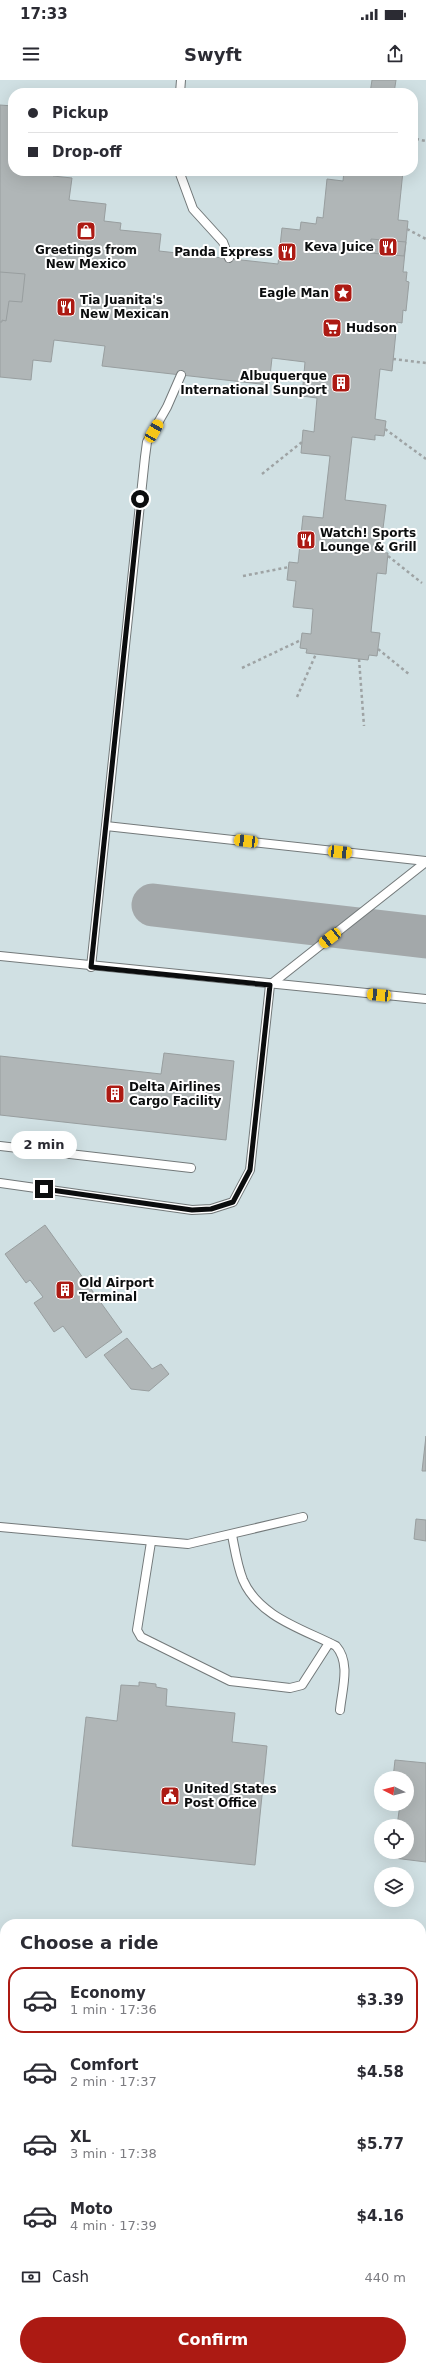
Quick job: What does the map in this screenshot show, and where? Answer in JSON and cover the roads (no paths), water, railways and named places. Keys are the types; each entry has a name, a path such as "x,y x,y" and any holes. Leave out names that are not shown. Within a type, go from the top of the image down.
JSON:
{"lane":[{"path":"181,176 193,209 223,242 229,258"},
{"path":"91,967 129,592 147,442 167,407 181,375"},
{"path":"106,826 426,862"},
{"path":"0,1183 192,1210 211,1209 233,1202 250,1170 270,985 426,862"},
{"path":"0,956 91,967 426,999"},
{"path":"0,1146 191,1168"},
{"path":"0,1527 151,1542 188,1544 232,1535 303,1517"},
{"path":"232,1535 244,1580 257,1602 277,1617 329,1643 341,1652 344,1660 340,1710"},
{"path":"151,1542 137,1630 141,1637 230,1682 290,1688 302,1685 329,1643"}],"place":[{"name":"Greetings from New Mexico","path":"86,231"},
{"name":"Keva Juice","path":"388,247"},
{"name":"Panda Express","path":"287,252"},
{"name":"Eagle Man","path":"343,293"},
{"name":"Tia Juanita's New Mexican","path":"66,307"},
{"name":"Hudson","path":"332,328"},
{"name":"Albuquerque International Sunport","path":"341,383"},
{"name":"Watch! Sports Lounge & Grill","path":"306,540"},
{"name":"Delta Airlines Cargo Facility","path":"115,1094"},
{"name":"Old Airport Terminal","path":"65,1290"},
{"name":"United States Post Office","path":"170,1796"}]}
